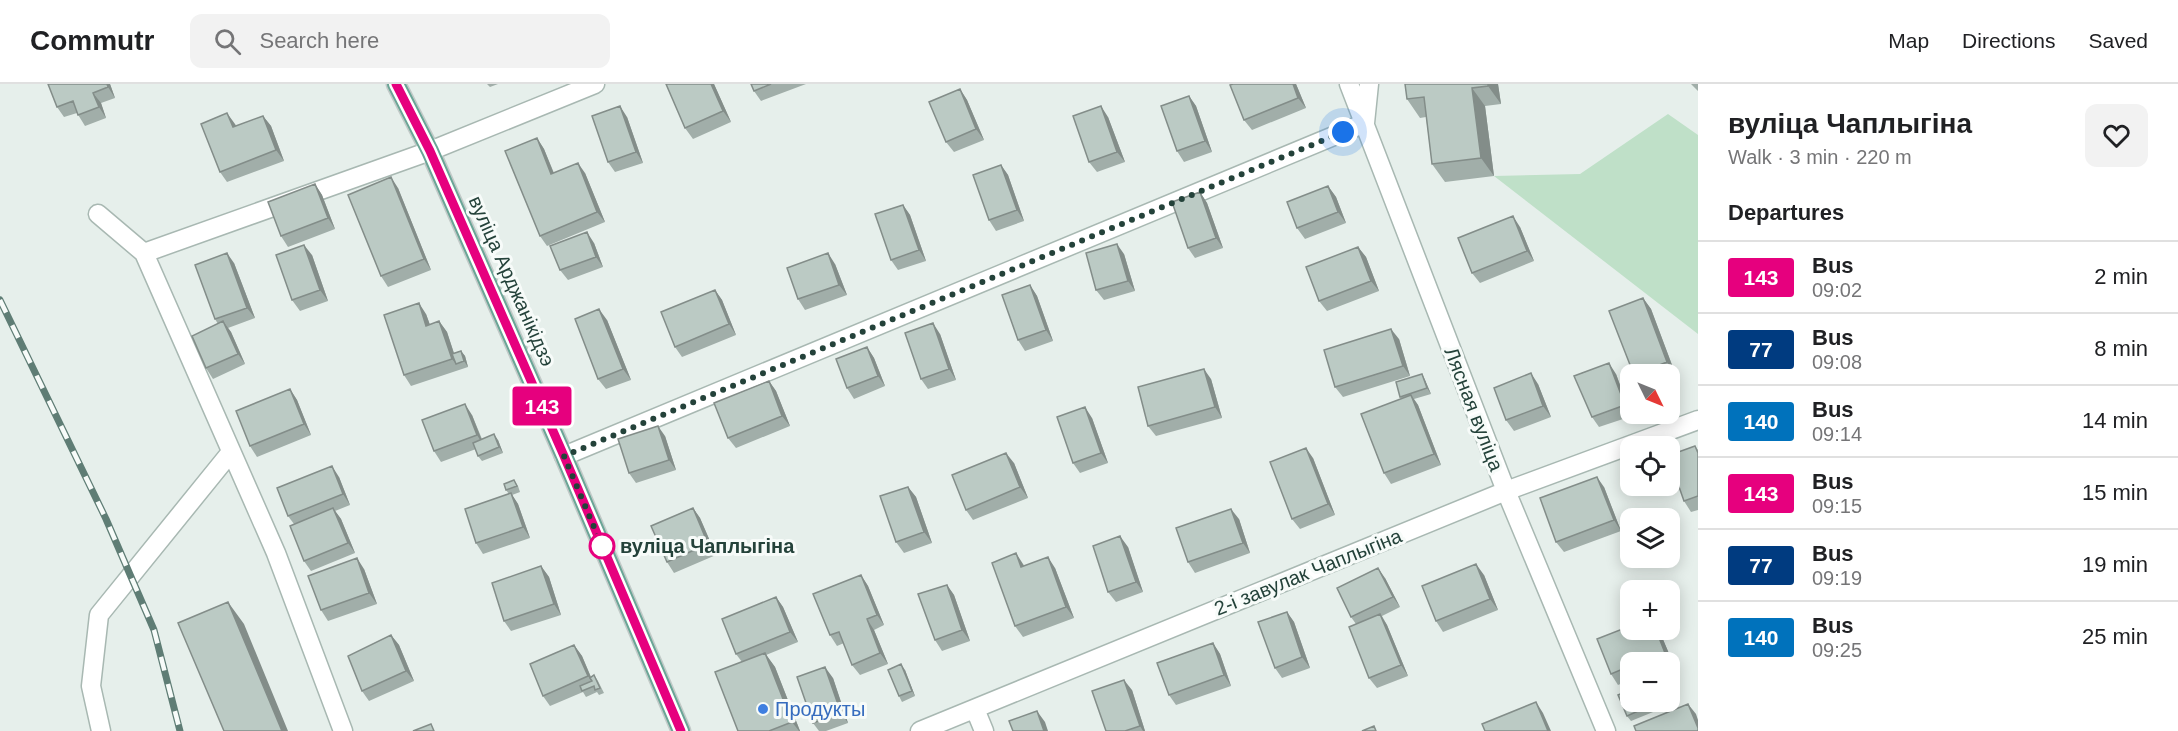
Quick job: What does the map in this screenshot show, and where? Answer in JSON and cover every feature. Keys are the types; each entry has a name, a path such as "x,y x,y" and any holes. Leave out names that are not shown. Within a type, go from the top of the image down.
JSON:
{"main road":[{"name":"вуліца Арджанікідзэ","path":"396,84 430,151 564,456 681,731"}],"street":[{"path":"144,253 430,151 595,84"},
{"name":"Лясная вуліца","path":"1349,84 1506,491 1606,731"},
{"path":"564,456 1365,123 1370,84"},
{"path":"98,214 144,253 276,554 343,731"},
{"name":"2-і завулак Чаплыгіна","path":"920,731 1506,491 1698,420"},
{"path":"100,731 91,687 99,615 231,452"},
{"path":"975,709 984,731"}],"green space":[{"path":"1668,114 1698,135 1698,334 1494,176 1580,174"}],"building":[{"path":"48,84 107,84 108,87 93,93 99,107 78,115 73,101 57,107"},
{"path":"666,84 711,84 723,111 685,128"},
{"path":"751,84 771,84 754,91"},
{"path":"1293,84 1298,98 1244,120 1230,85"},
{"path":"1405,84 1488,84 1488,86 1472,88 1481,158 1432,164 1424,97 1407,99"},
{"path":"960,89 976,129 946,142 929,102"},
{"path":"1189,96 1205,141 1177,151 1161,106"},
{"path":"620,106 636,152 608,162 592,116"},
{"path":"1101,106 1117,152 1089,162 1073,116"},
{"path":"227,113 233,127 263,116 276,150 220,172 201,124"},
{"path":"537,138 551,174 578,163 597,212 540,236 505,151"},
{"path":"1001,165 1017,210 989,220 973,175"},
{"path":"391,177 424,259 381,276 348,195"},
{"path":"315,184 328,218 281,236 268,202"},
{"path":"1328,186 1338,212 1297,228 1287,202"},
{"path":"1200,192 1216,238 1188,248 1172,202"},
{"path":"903,205 919,250 891,260 875,214"},
{"path":"1513,216 1527,251 1472,273 1458,238"},
{"path":"587,232 596,257 560,270 550,246"},
{"path":"1117,244 1128,281 1096,290 1086,253"},
{"path":"304,245 320,290 292,300 276,255"},
{"path":"1358,247 1371,281 1319,301 1306,267"},
{"path":"227,253 247,308 215,319 195,265"},
{"path":"828,253 839,285 798,299 787,268"},
{"path":"1030,285 1046,330 1018,340 1002,295"},
{"path":"715,290 729,324 675,347 661,312"},
{"path":"1643,298 1667,362 1630,364 1609,311"},
{"path":"419,303 426,326 439,321 452,359 404,375 384,315"},
{"path":"599,309 623,369 598,379 575,319"},
{"path":"223,321 238,354 206,368 192,336"},
{"path":"933,323 949,369 921,379 905,333"},
{"path":"1391,329 1403,366 1335,387 1324,350"},
{"path":"867,347 878,376 847,388 836,359"},
{"path":"461,351 464,361 456,364 452,354"},
{"path":"1609,363 1620,392 1620,407 1592,417 1574,376"},
{"path":"1204,369 1215,407 1148,426 1138,387"},
{"path":"1531,373 1543,406 1506,420 1494,388"},
{"path":"1422,374 1427,388 1400,397 1396,382"},
{"path":"769,381 782,416 728,438 714,403"},
{"path":"290,389 304,424 250,446 236,411"},
{"path":"1411,395 1434,454 1384,473 1361,414"},
{"path":"465,404 477,435 434,451 422,420"},
{"path":"1085,407 1101,453 1073,463 1057,417"},
{"path":"658,426 669,460 629,473 618,439"},
{"path":"494,434 499,447 478,456 473,443"},
{"path":"1695,446 1698,453 1698,496 1684,501 1680,490 1680,451"},
{"path":"1306,448 1328,504 1292,519 1270,462"},
{"path":"1006,453 1020,487 966,510 952,475"},
{"path":"332,466 343,494 288,516 277,488"},
{"path":"1597,477 1614,520 1556,542 1540,498"},
{"path":"514,480 517,486 506,490 504,484"},
{"path":"908,487 924,532 896,542 880,496"},
{"path":"511,493 523,527 476,543 465,509"},
{"path":"333,508 348,543 304,561 290,526"},
{"path":"693,508 708,544 667,562 651,526"},
{"path":"1231,509 1243,543 1188,562 1176,528"},
{"path":"1120,536 1136,582 1108,592 1093,546"},
{"path":"1016,553 1021,567 1048,557 1066,607 1015,626 992,563"},
{"path":"357,558 369,593 321,610 308,576"},
{"path":"1476,564 1490,599 1436,621 1422,586"},
{"path":"541,566 554,604 504,621 492,583"},
{"path":"1378,568 1393,597 1351,617 1337,588"},
{"path":"861,575 877,615 867,619 880,653 852,665 839,632 830,635 813,594"},
{"path":"947,585 962,630 935,640 918,594"},
{"path":"776,597 790,632 736,654 722,619"},
{"path":"228,602 282,731 224,731 178,623"},
{"path":"1287,612 1302,657 1275,668 1258,622"},
{"path":"1380,614 1401,665 1369,678 1349,627"},
{"path":"1620,630 1620,640 1660,640 1665,652 1620,652 1620,670 1611,674 1597,639"},
{"path":"391,635 406,671 362,691 348,656"},
{"path":"1213,643 1224,675 1169,695 1157,663"},
{"path":"574,645 588,676 543,696 530,664"},
{"name":"Продукты","path":"765,653 792,722 769,731 738,731 715,672"},
{"path":"901,664 912,691 899,696 888,670"},
{"path":"825,667 841,713 813,723 797,677"},
{"path":"594,675 600,688 595,690 594,686 582,691 580,686 592,681 590,678"},
{"path":"1124,680 1140,726 1125,731 1106,731 1092,691"},
{"path":"1536,702 1548,731 1485,731 1482,724"},
{"path":"1688,704 1698,731 1636,731 1634,726 1668,712 1680,712 1680,707"},
{"path":"1037,711 1044,731 1013,731 1009,721"},
{"path":"431,724 434,731 413,731"},
{"path":"1374,726 1376,731 1362,731"}],"railway":[{"path":"0,300 106,519 154,630 180,731"}],"bus line":[{"name":"143","path":"396,84 430,151 564,456 681,731"}],"place":[{"name":"вуліца Чаплыгіна","path":"602,546"},
{"name":"Продукты","path":"763,709"}],"route":[{"path":"602,546 564,456 1343,132"}]}
